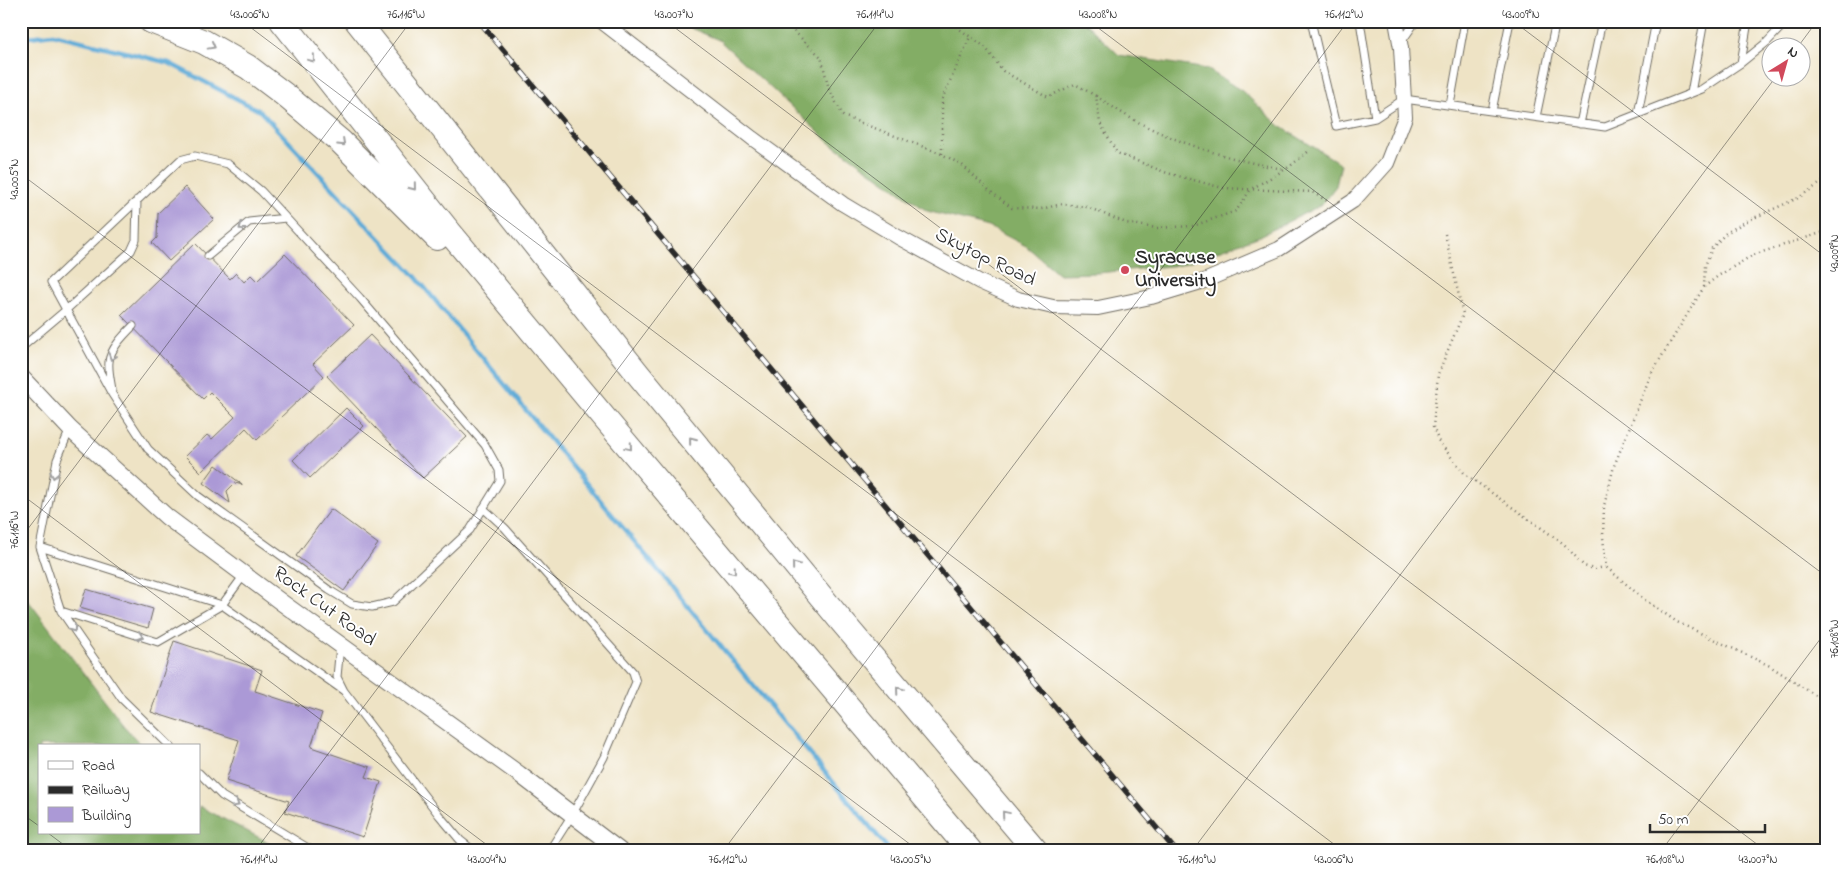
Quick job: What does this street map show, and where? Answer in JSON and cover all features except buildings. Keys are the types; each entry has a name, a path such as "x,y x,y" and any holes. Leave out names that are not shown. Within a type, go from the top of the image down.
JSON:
{"highway":[{"path":"151,21 204,42 248,67 341,142 434,234 606,420"},
{"path":"282,21 446,228 970,851"},
{"path":"357,21 638,374 838,617 1036,851"}],"street":[{"name":"Skytop Road","path":"601,21 752,138 843,204 980,282 1035,304 1054,308 1098,308 1169,292 1204,281 1279,249 1353,201 1387,163 1405,117 1400,44 1396,21"},
{"name":"Rock Cut Road","path":"21,377 70,429 167,517 519,774 620,851"}],"lane":[{"path":"1311,21 1336,126 1375,118 1404,98 1605,127 1702,89 1741,64 1767,42 1787,21"},
{"path":"1360,21 1375,118"},
{"path":"1400,44 1416,21"},
{"path":"1450,105 1465,21"},
{"path":"1492,111 1510,21"},
{"path":"1536,117 1556,21"},
{"path":"1580,124 1602,21"},
{"path":"1638,114 1656,21"},
{"path":"1691,93 1704,21"},
{"path":"1741,64 1748,21"},
{"path":"196,156 228,164 261,191 286,218 360,298 486,445 499,470 500,481 470,530 393,602 372,607 352,604 329,590 198,496 148,449 112,394 51,282 180,160 196,156"},
{"path":"21,348 131,251 136,240 137,200"},
{"path":"208,256 249,222 286,218"},
{"path":"112,394 108,362 124,334 133,326"},
{"path":"70,429 57,460 40,546 60,611 122,699 168,744"},
{"path":"483,508 505,528 633,672 636,682 608,749 549,851"},
{"path":"40,546 222,605 344,691"},
{"path":"60,611 158,642 222,605 244,575"},
{"path":"340,645 337,677 344,691 460,840 474,851"},
{"path":"200,774 222,796 313,851"}],"path":[{"path":"783,21 821,57 829,89 843,116 942,154 962,165 991,192 1012,208 1041,209 1062,204 1087,207 1126,223 1156,228 1193,226 1236,211 1251,189 1285,169 1309,150"},
{"path":"948,21 985,47 1003,71 1048,97 1075,84 1139,123 1184,142 1254,164 1285,169"},
{"path":"942,154 942,99 970,37"},
{"path":"1096,96 1100,122 1117,153 1167,173 1223,188 1312,192 1341,210"},
{"path":"1704,287 1705,266 1712,248 1726,233 1747,220 1798,198 1827,179"},
{"path":"1827,231 1753,255 1718,276 1704,287 1651,374 1614,466 1604,506 1603,537 1606,566 1645,600 1677,622 1770,666 1827,703"},
{"path":"1445,234 1463,314 1438,374 1433,427 1439,442 1465,474 1564,544 1584,566 1594,569 1606,566"}],"green space":[{"path":"674,21 1083,21 1119,55 1207,69 1242,91 1280,126 1341,164 1336,186 1321,205 1260,236 1180,265 1098,273 1059,274 1026,246 989,227 927,211 828,141 719,40"},
{"path":"21,591 123,725 140,744 38,744 38,834 200,834 200,807 285,851 21,851"}],"waterway":[{"path":"21,38 53,34 169,63 260,111 415,276 890,851"}],"railway":[{"path":"479,21 1176,851"}],"place":[{"name":"Syracuse University","path":"1125,270"}]}
